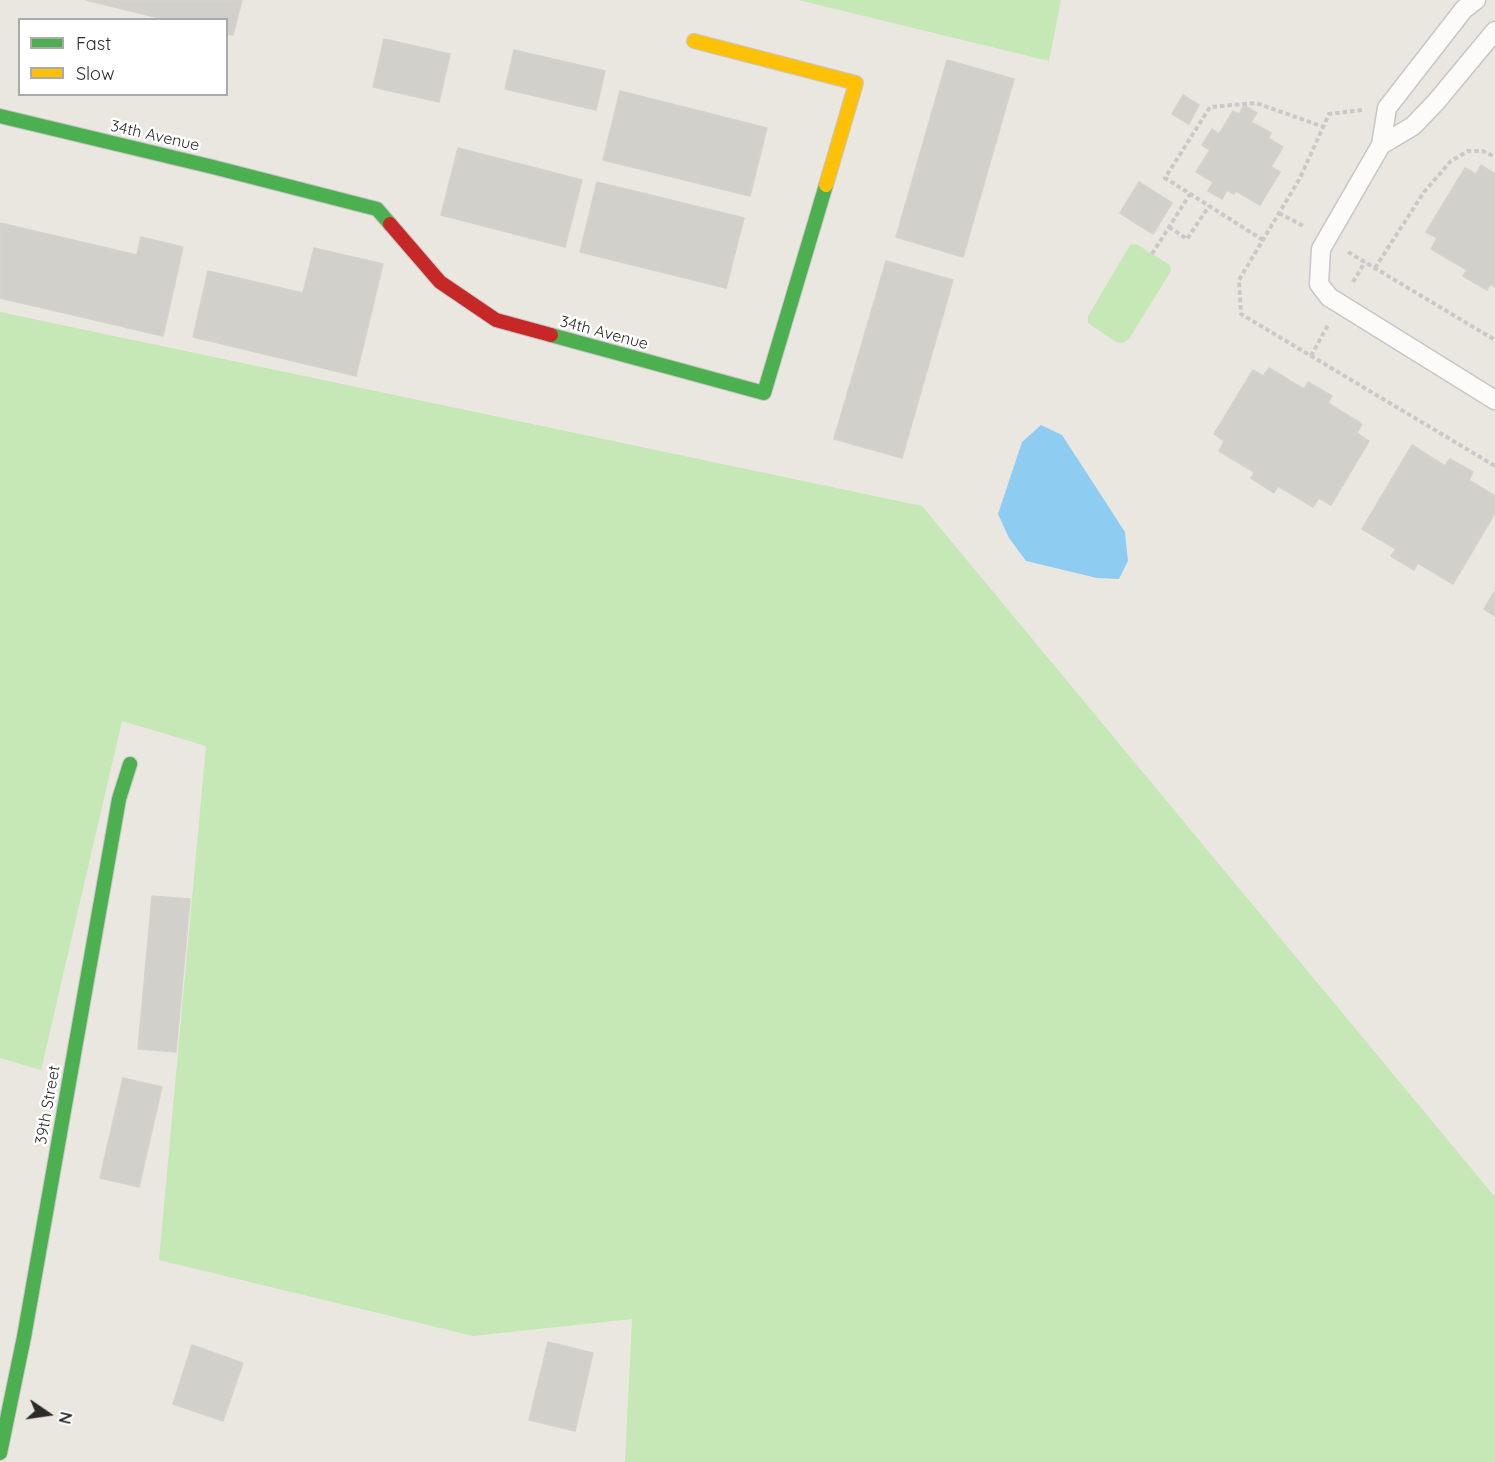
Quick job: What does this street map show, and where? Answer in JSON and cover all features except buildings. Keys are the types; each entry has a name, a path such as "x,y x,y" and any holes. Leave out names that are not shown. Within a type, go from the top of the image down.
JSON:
{"street":[{"name":"34th Avenue","path":"0,116 377,209 441,282 496,320 764,393 856,83 694,41"},
{"name":"39th Street","path":"0,1453 24,1337 119,799 130,764"}],"lane":[{"path":"1476,0 1464,9 1387,108 1381,145 1322,249 1319,284 1329,297 1495,400"},
{"path":"1381,145 1413,126 1495,31"}],"path":[{"path":"1263,240 1165,178 1210,107 1256,103 1324,127"},
{"path":"1375,268 1424,192 1451,161 1468,151 1483,151 1495,157"},
{"path":"1152,254 1190,194"},
{"path":"1169,227 1187,239 1209,206"},
{"path":"1279,213 1495,340"}],"green space":[{"path":"798,0 1061,0 1049,61"},
{"path":"1136,244 1170,265 1171,271 1129,339 1123,343 1116,342 1088,323 1088,316 1130,245"},
{"path":"0,312 922,506 1495,1197 1495,1462 625,1462 632,1319 473,1336 159,1260 206,746 122,721 41,1070 0,1058"}],"water":[{"path":"1041,425 1062,435 1125,532 1128,561 1119,579 1097,578 1026,561 1009,538 998,514 1022,442"}],"traffic: fast":[{"path":"0,116 377,209 390,224"},
{"path":"551,335 764,393 826,185"},
{"path":"0,1453 24,1337 119,799 130,764"}],"traffic: slow":[{"path":"694,41 856,83 826,185"}],"traffic: jam":[{"path":"390,224 440,282 496,320 551,335"}]}
